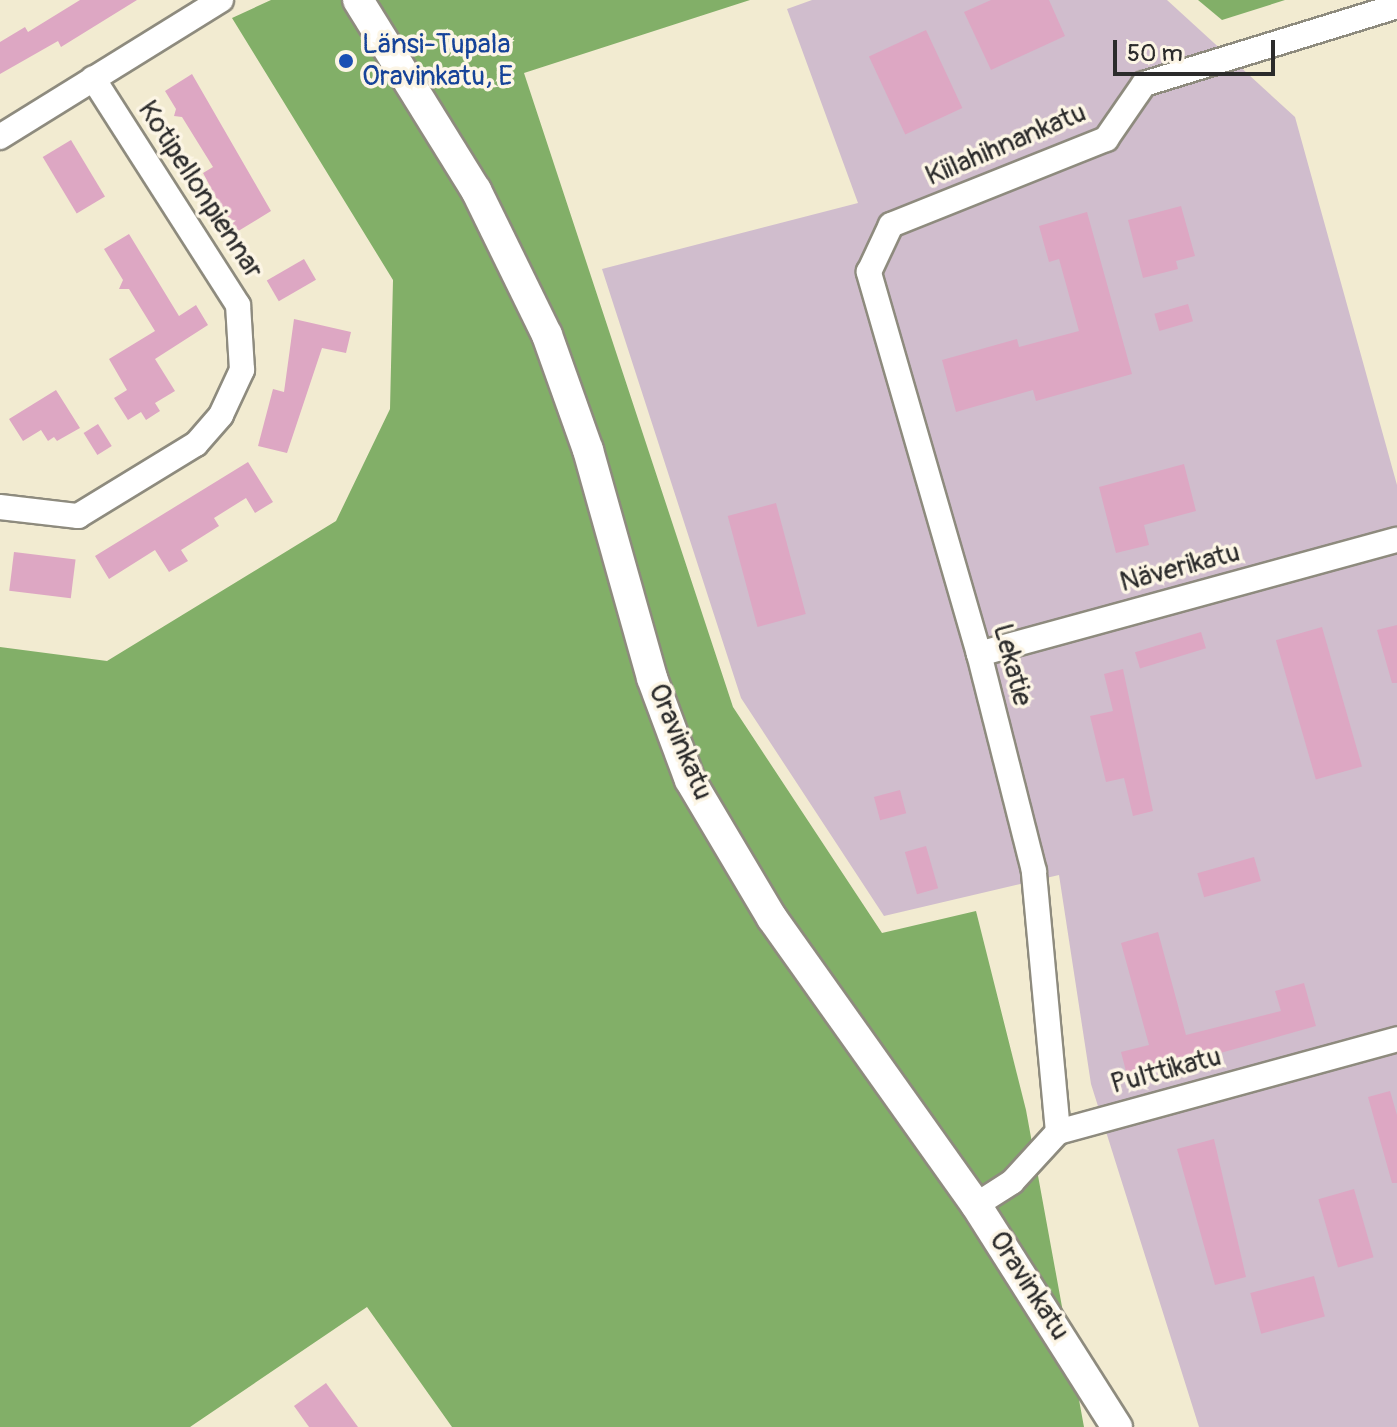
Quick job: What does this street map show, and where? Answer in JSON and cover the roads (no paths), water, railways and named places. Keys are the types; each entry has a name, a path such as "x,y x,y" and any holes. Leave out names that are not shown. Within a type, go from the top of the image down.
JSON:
{"street":[{"path":"0,137 221,0"},
{"name":"Oravinkatu","path":"358,0 476,190 547,335 588,450 652,678 690,780 772,918 976,1205 1117,1427"},
{"name":"Kiilahihnankatu","path":"891,225 1106,139 1144,84 1397,6"},
{"name":"Kotipellonpiennar","path":"0,507 78,516 196,444 221,415 242,370 238,305 93,78"},
{"name":"Lekatie","path":"891,225 869,272 979,654 1034,871 1058,1132"},
{"name":"Näverikatu","path":"979,654 1397,540"},
{"name":"Pulttikatu","path":"1058,1132 1397,1039"},
{"path":"976,1205 1012,1182 1058,1132"}],"place":[{"name":"Länsi-Tupala Oravinkatu, E","path":"346,61"}]}
